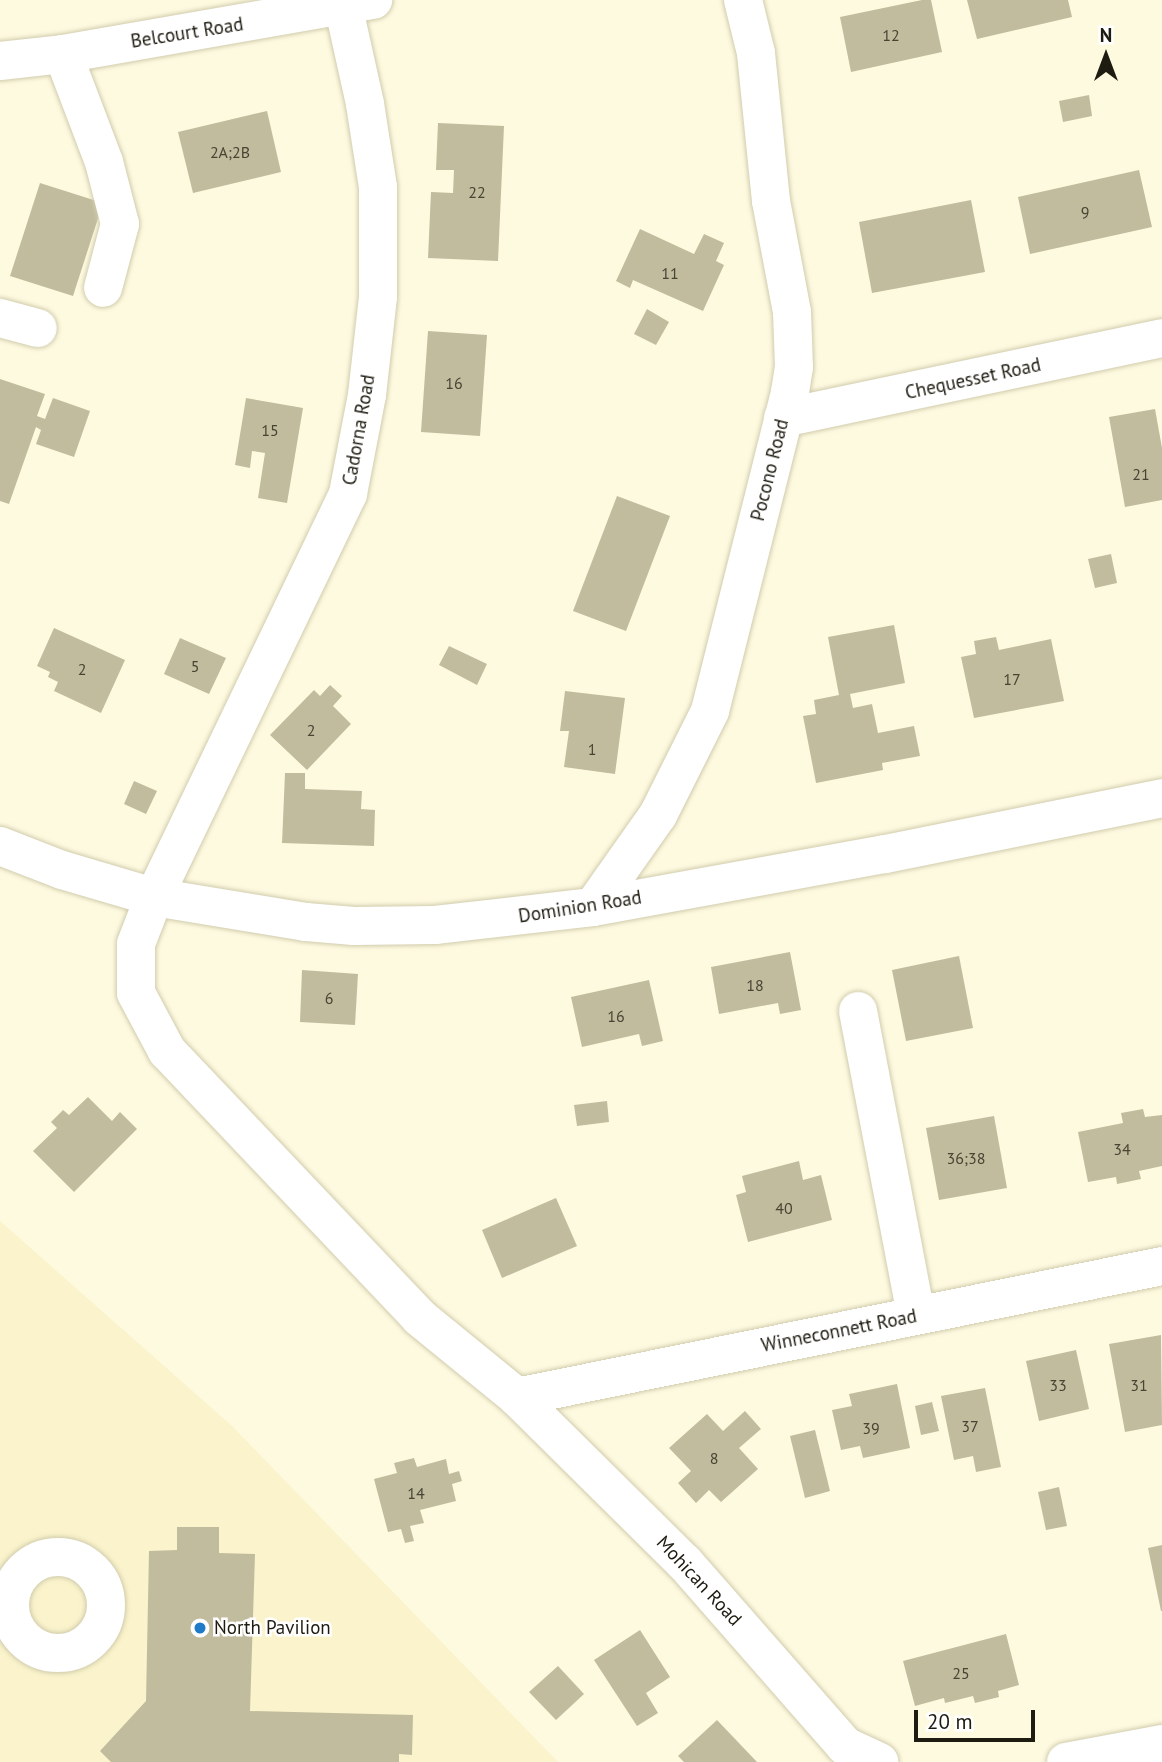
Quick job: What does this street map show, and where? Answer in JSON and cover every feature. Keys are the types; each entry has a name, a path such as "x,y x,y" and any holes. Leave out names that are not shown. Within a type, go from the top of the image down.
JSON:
{"street":[{"name":"Pocono Road","path":"593,907 658,815 710,711 794,367 792,312 771,201 757,65 743,0"},
{"name":"Belcourt Road","path":"0,61 63,54 353,2"},
{"name":"Cadorna Road","path":"353,2 378,187 378,297 368,395 348,494 154,897 136,944 136,993 167,1051 419,1317 517,1397"},
{"path":"63,54 104,162 120,224 103,288"},
{"path":"0,318 38,328"},
{"name":"Chequesset Road","path":"783,418 1162,338"},
{"name":"Dominion Road","path":"0,846 62,870 154,897 306,922 354,926 461,923 593,907 885,854 1162,798"},
{"path":"858,1011 916,1316"},
{"name":"Winneconnett Road","path":"517,1397 1162,1266"},
{"name":"Mohican Road","path":"517,1397 684,1562 845,1746 880,1762"},
{"path":"1066,1762 1162,1744"}],"shaded area":[{"path":"0,1221 231,1425 558,1762 0,1762"}],"building":[{"path":"931,0 942,52 851,72 840,17"},
{"path":"967,0 1068,0 1072,17 977,39"},
{"path":"1089,95 1092,116 1063,122 1059,101"},
{"path":"267,111 281,172 193,193 178,132"},
{"path":"438,123 504,126 498,261 428,258 431,192 453,193 454,170 436,170"},
{"path":"1139,170 1152,227 1030,254 1018,197"},
{"path":"40,183 103,203 73,296 10,276"},
{"path":"971,200 985,272 872,293 859,222"},
{"path":"640,229 694,254 704,234 724,243 716,261 724,265 703,311 633,280 630,288 616,281"},
{"path":"647,309 669,322 656,345 634,334"},
{"path":"428,331 487,335 480,436 421,432"},
{"path":"0,379 45,394 37,416 45,419 53,398 90,411 74,457 36,444 41,430 36,427 9,504 0,501"},
{"path":"246,398 303,408 287,503 258,498 265,453 252,451 250,468 235,465"},
{"path":"1155,409 1162,448 1162,500 1125,507 1109,417"},
{"path":"617,496 670,516 626,631 573,611"},
{"path":"1111,554 1117,583 1095,588 1088,559"},
{"path":"894,625 905,683 850,694 853,708 872,704 878,733 914,726 920,756 882,763 883,770 816,783 803,716 816,714 814,700 839,695 828,637"},
{"path":"54,628 125,660 101,713 54,691 58,682 48,677 50,672 37,666"},
{"path":"996,637 999,650 1051,639 1064,701 974,718 961,657 976,654 974,641"},
{"path":"180,638 226,658 209,694 164,674"},
{"path":"449,646 487,664 477,685 439,665"},
{"path":"330,685 342,696 333,706 351,724 307,770 270,735 314,690 320,696"},
{"path":"565,691 625,698 615,774 564,767 569,731 560,731"},
{"path":"285,773 305,773 305,789 362,791 361,809 375,810 374,846 282,843"},
{"path":"134,781 157,791 146,814 124,804"},
{"path":"790,952 801,1010 780,1014 778,1003 719,1014 711,967"},
{"path":"959,956 973,1028 906,1041 892,970"},
{"path":"302,970 358,974 355,1025 300,1022"},
{"path":"649,980 663,1041 642,1046 639,1034 582,1047 571,997"},
{"path":"88,1097 112,1121 120,1112 137,1129 74,1192 33,1151 57,1128 51,1122 63,1110 69,1115"},
{"path":"607,1101 609,1122 577,1126 574,1105"},
{"path":"1143,1109 1145,1117 1162,1115 1162,1166 1139,1171 1141,1179 1117,1184 1116,1177 1088,1182 1078,1132 1123,1123 1121,1113"},
{"path":"994,1116 1007,1188 939,1200 926,1128"},
{"path":"799,1161 803,1180 821,1175 832,1220 748,1242 736,1195 746,1192 742,1176"},
{"path":"556,1198 577,1246 502,1278 482,1230"},
{"path":"1161,1335 1162,1425 1125,1432 1109,1344"},
{"path":"1076,1350 1089,1409 1039,1421 1026,1361"},
{"path":"897,1384 910,1448 863,1458 860,1446 841,1450 832,1410 852,1406 849,1394"},
{"path":"985,1388 1001,1467 976,1472 973,1456 954,1460 941,1396"},
{"path":"932,1402 939,1431 921,1435 915,1406"},
{"path":"745,1411 761,1429 739,1448 758,1469 721,1502 709,1490 696,1503 678,1483 691,1471 669,1448 707,1414 723,1431"},
{"path":"815,1430 830,1491 805,1498 790,1436"},
{"path":"414,1458 417,1467 446,1459 449,1474 459,1471 462,1481 452,1484 456,1501 420,1510 424,1523 410,1526 414,1541 405,1543 401,1529 388,1532 374,1479 397,1473 394,1463"},
{"path":"1059,1487 1067,1526 1046,1530 1038,1492"},
{"name":"North Pavilion","path":"177,1527 219,1527 219,1553 255,1554 250,1711 413,1715 412,1755 399,1754 399,1762 111,1762 100,1751 146,1701 149,1551 177,1550"},
{"path":"1162,1545 1162,1611 1161,1611 1148,1548"},
{"path":"640,1630 670,1677 646,1693 658,1713 637,1726 594,1660"},
{"path":"1006,1634 1019,1685 998,1691 999,1697 975,1703 973,1696 945,1703 944,1698 915,1706 903,1661"},
{"path":"558,1666 584,1694 556,1720 529,1692"},
{"path":"717,1720 757,1762 684,1762 678,1756"}],"place":[{"name":"North Pavilion","path":"200,1628"}]}
